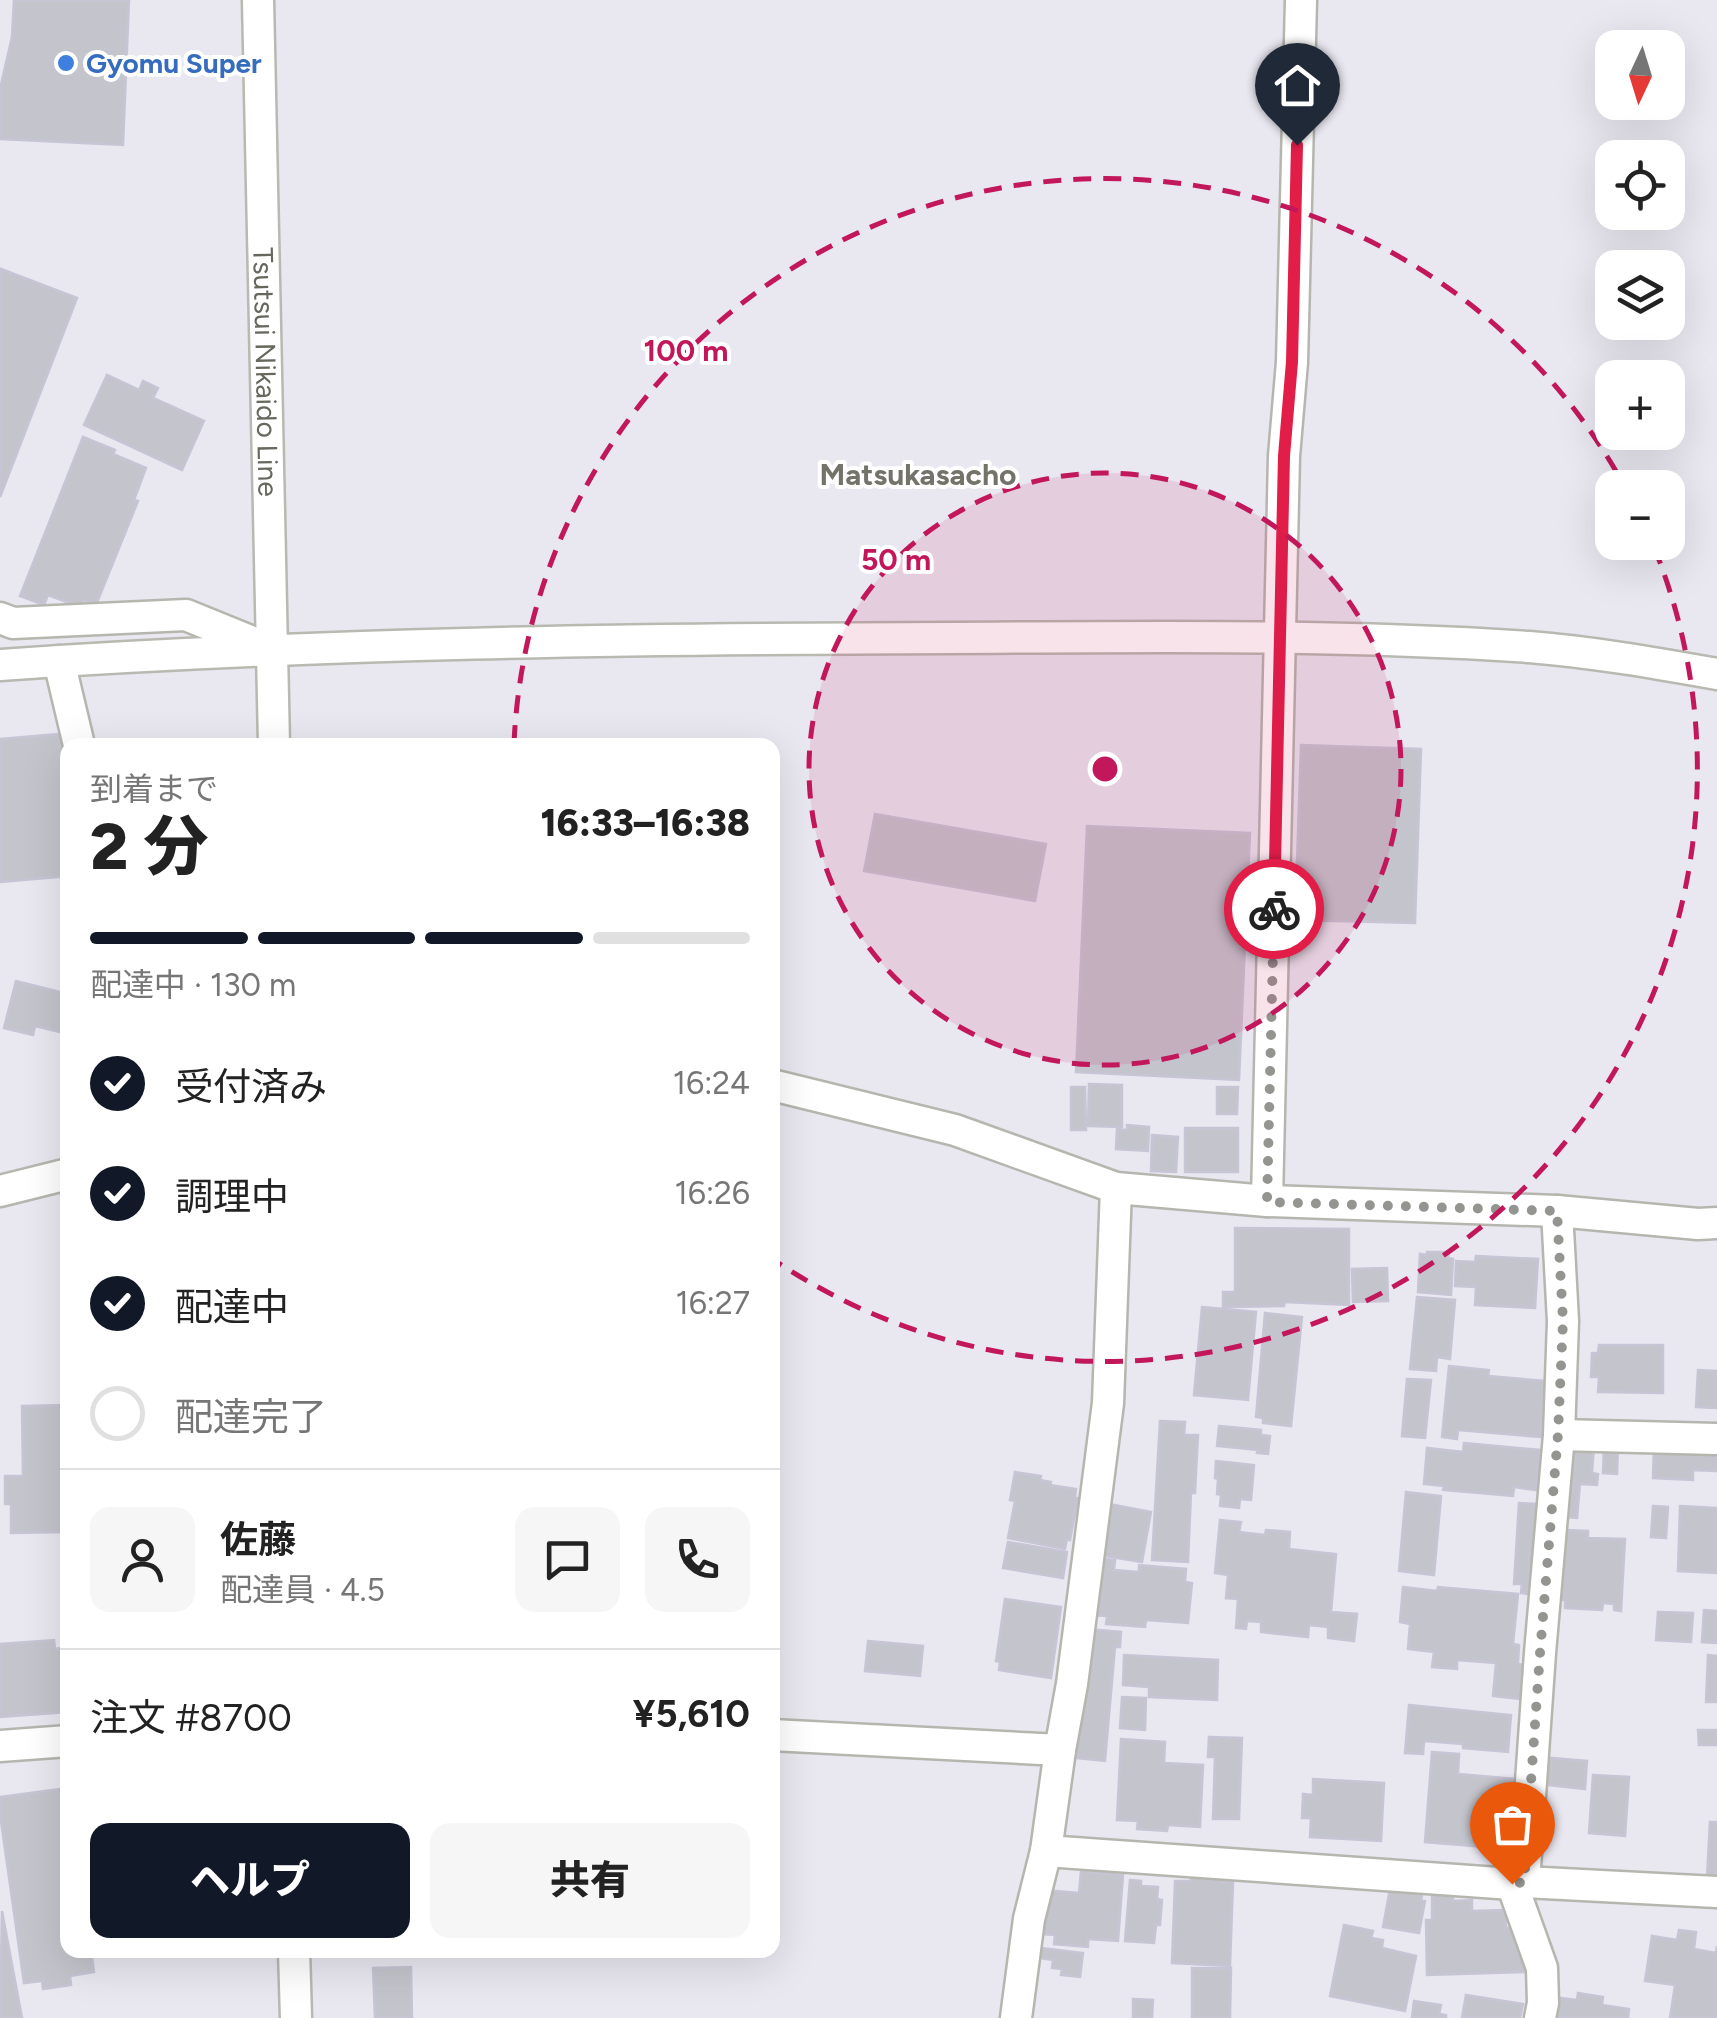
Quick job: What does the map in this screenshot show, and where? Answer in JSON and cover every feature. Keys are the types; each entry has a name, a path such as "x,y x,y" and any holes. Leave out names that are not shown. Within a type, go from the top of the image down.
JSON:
{"street":[{"name":"Tsutsui Nikaido Line","path":"258,0 274,738"},
{"path":"1267,1202 1284,456 1292,362 1301,0"},
{"path":"0,618 13,623 186,616 272,650"},
{"path":"0,665 272,650 755,638 1280,637 1532,648 1717,674"},
{"path":"59,660 77,738"},
{"path":"780,1087 955,1130 1116,1188 1267,1202 1557,1211 1717,1223"},
{"path":"0,1191 60,1176"},
{"path":"1016,2018 1029,1918 1046,1851 1072,1684 1108,1403 1116,1188"},
{"path":"1540,2018 1542,1968 1518,1883 1558,1434 1563,1321 1557,1211"},
{"path":"1558,1434 1717,1440"},
{"path":"780,1736 1060,1750"},
{"path":"0,1746 60,1742"},
{"path":"1046,1851 1518,1883 1717,1892"},
{"path":"294,1958 296,2018"}],"building":[{"name":"Gyomu Super","path":"14,0 129,0 123,145 0,139 0,89 12,37"},
{"path":"1,269 77,298 0,497 0,272"},
{"path":"107,375 139,390 143,381 158,388 153,398 204,421 182,470 84,425"},
{"path":"83,437 146,468 134,500 138,501 96,605 84,600 80,607 48,595 44,605 20,596"},
{"path":"69,733 69,738 60,738 60,877 0,882 0,739"},
{"path":"1301,745 1421,749 1415,923 1295,920"},
{"path":"875,814 1046,844 1035,901 864,871"},
{"path":"1087,826 1250,833 1239,1080 1076,1072"},
{"path":"16,981 60,992 60,1032 35,1026 33,1035 4,1028"},
{"path":"1089,1084 1122,1085 1122,1127 1088,1126"},
{"path":"1071,1087 1085,1087 1086,1130 1071,1130"},
{"path":"1217,1087 1238,1087 1237,1114 1217,1114"},
{"path":"1127,1125 1149,1127 1148,1151 1116,1149 1117,1129 1127,1130"},
{"path":"1185,1128 1238,1128 1238,1172 1185,1172"},
{"path":"1152,1135 1178,1137 1176,1172 1151,1171"},
{"path":"1235,1228 1349,1229 1349,1305 1285,1302 1284,1306 1223,1307 1223,1292 1235,1292"},
{"path":"1449,1252 1448,1258 1453,1259 1451,1295 1418,1292 1420,1254"},
{"path":"1476,1256 1538,1259 1535,1308 1475,1305 1476,1287 1455,1286 1456,1261 1475,1262"},
{"path":"1387,1268 1388,1301 1353,1302 1352,1269"},
{"path":"1417,1297 1455,1300 1450,1359 1437,1357 1436,1371 1410,1369"},
{"path":"1202,1307 1256,1312 1248,1400 1194,1395"},
{"path":"1265,1313 1302,1317 1291,1426 1263,1423 1263,1418 1256,1417"},
{"path":"1599,1345 1663,1345 1663,1393 1598,1392 1599,1377 1591,1377 1592,1353 1598,1353"},
{"path":"1449,1366 1489,1370 1488,1376 1545,1381 1540,1437 1458,1430 1457,1439 1442,1437"},
{"path":"1698,1370 1717,1371 1717,1408 1696,1407"},
{"path":"1407,1379 1431,1380 1425,1438 1402,1436"},
{"path":"60,1405 60,1532 11,1533 11,1504 5,1504 5,1476 23,1476 22,1406"},
{"path":"1160,1421 1185,1422 1184,1435 1198,1435 1188,1562 1152,1560"},
{"path":"1219,1426 1261,1430 1261,1435 1270,1436 1268,1454 1217,1446"},
{"path":"1565,1442 1594,1444 1592,1473 1598,1474 1597,1485 1580,1484 1577,1518 1565,1517"},
{"path":"1464,1443 1540,1450 1536,1490 1514,1487 1513,1496 1443,1490 1444,1486 1424,1484 1427,1448 1463,1452"},
{"path":"1604,1444 1618,1445 1617,1474 1603,1473"},
{"path":"1654,1445 1717,1448 1717,1471 1693,1470 1693,1480 1653,1478"},
{"path":"1216,1461 1254,1465 1251,1500 1240,1499 1239,1508 1220,1506"},
{"path":"1015,1472 1041,1476 1040,1480 1051,1482 1050,1485 1076,1489 1078,1498 1065,1549 1008,1538 1015,1501 1010,1500"},
{"path":"1406,1492 1441,1496 1434,1575 1399,1571"},
{"path":"1519,1503 1537,1504 1529,1594 1521,1593 1522,1584 1514,1584"},
{"path":"1109,1504 1151,1512 1142,1562 1099,1555"},
{"path":"1653,1506 1668,1507 1666,1538 1651,1537"},
{"path":"1680,1506 1717,1508 1717,1573 1678,1571"},
{"path":"1220,1520 1241,1522 1239,1532 1290,1532 1289,1549 1336,1554 1331,1612 1357,1614 1354,1641 1328,1638 1328,1627 1309,1625 1308,1637 1261,1632 1261,1622 1247,1621 1246,1629 1236,1628 1238,1599 1226,1598 1228,1575 1215,1573"},
{"path":"1567,1530 1588,1531 1588,1538 1625,1539 1621,1611 1614,1610 1614,1604 1603,1603 1602,1610 1565,1608 1565,1600 1553,1599 1556,1538 1566,1539"},
{"path":"1008,1542 1067,1552 1063,1578 1003,1568"},
{"path":"1095,1558 1115,1560 1114,1570 1139,1572 1139,1565 1186,1569 1185,1582 1192,1583 1188,1623 1146,1620 1145,1627 1106,1624 1107,1616 1090,1615"},
{"path":"1403,1587 1518,1594 1513,1644 1519,1645 1518,1664 1524,1665 1521,1699 1493,1696 1496,1663 1457,1660 1457,1669 1432,1667 1434,1652 1408,1649 1410,1624 1400,1622"},
{"path":"1005,1599 1061,1607 1051,1678 999,1670 1000,1662 996,1661"},
{"path":"1704,1610 1717,1611 1717,1643 1702,1642"},
{"path":"1658,1612 1693,1613 1691,1642 1656,1640"},
{"path":"1087,1629 1121,1632 1120,1647 1115,1647 1105,1761 1075,1758"},
{"path":"54,1640 55,1649 60,1648 60,1713 0,1717 0,1644"},
{"path":"868,1641 923,1646 920,1676 865,1671"},
{"path":"1124,1655 1218,1660 1217,1700 1149,1697 1149,1687 1123,1685"},
{"path":"1708,1655 1717,1656 1717,1702 1706,1702"},
{"path":"1122,1697 1146,1698 1145,1730 1120,1728"},
{"path":"1409,1705 1511,1715 1508,1752 1424,1741 1423,1754 1405,1753"},
{"path":"1698,1730 1717,1730 1717,1745 1699,1745"},
{"path":"1209,1737 1242,1738 1239,1819 1213,1819 1215,1757 1208,1757"},
{"path":"1121,1739 1165,1742 1164,1763 1203,1765 1200,1827 1168,1825 1167,1831 1137,1829 1138,1821 1117,1820"},
{"path":"1432,1752 1459,1754 1458,1774 1515,1779 1509,1843 1486,1841 1485,1847 1425,1842"},
{"path":"1540,1757 1587,1761 1585,1789 1538,1784"},
{"path":"1593,1775 1629,1777 1625,1836 1589,1833"},
{"path":"1313,1779 1384,1783 1381,1841 1310,1837 1311,1818 1302,1818 1303,1794 1313,1795"},
{"path":"60,1789 60,1958 92,1958 94,1972 70,1976 71,1985 43,1989 42,1981 24,1983 0,1797"},
{"path":"1710,1822 1717,1822 1717,1878 1707,1878"},
{"path":"1081,1871 1123,1875 1118,1941 1088,1939 1088,1947 1054,1944 1055,1935 1042,1934 1045,1890 1079,1893"},
{"path":"1191,1873 1220,1874 1220,1882 1233,1882 1230,1966 1172,1963 1175,1881 1191,1881"},
{"path":"1130,1880 1141,1881 1141,1886 1158,1887 1157,1899 1162,1900 1154,1943 1125,1941"},
{"path":"1390,1889 1422,1895 1421,1901 1425,1901 1419,1933 1383,1927"},
{"path":"1453,1892 1453,1901 1472,1900 1472,1911 1506,1910 1506,1928 1523,1927 1524,1972 1427,1975 1426,1920 1432,1920 1432,1893"},
{"path":"2,1911 22,2018 0,2018"},
{"path":"1344,1925 1373,1931 1371,1938 1383,1940 1382,1948 1416,1956 1405,2011 1330,1996"},
{"path":"1679,1930 1696,1932 1694,1949 1716,1953 1717,1946 1717,2018 1670,2018 1675,1985 1645,1981 1652,1936 1677,1940"},
{"path":"1041,1948 1083,1953 1080,1977 1061,1975 1062,1969 1052,1968 1053,1960 1040,1958"},
{"path":"411,1967 412,2018 375,2018 373,1968"},
{"path":"1192,1968 1231,1968 1230,2018 1192,2018"},
{"path":"1578,1993 1603,1997 1602,2005 1629,2009 1628,2018 1549,2018 1552,2002 1559,2003 1560,1998 1577,2000"},
{"path":"1466,1995 1523,2004 1520,2018 1462,2018"},
{"path":"1133,1999 1153,2000 1152,2018 1133,2017"},
{"path":"1414,2001 1441,2005 1439,2014 1446,2018 1412,2018"}],"way so far":[{"path":"1274,909 1267,1202 1557,1211 1563,1321 1558,1434 1524,1882 1512,1884"}],"place":[{"name":"Gyomu Super","path":"66,63"}],"district":[{"name":"Matsukasacho","path":"918,474"}],"route":[{"path":"1274,909 1284,456 1292,362 1297,145"}]}
